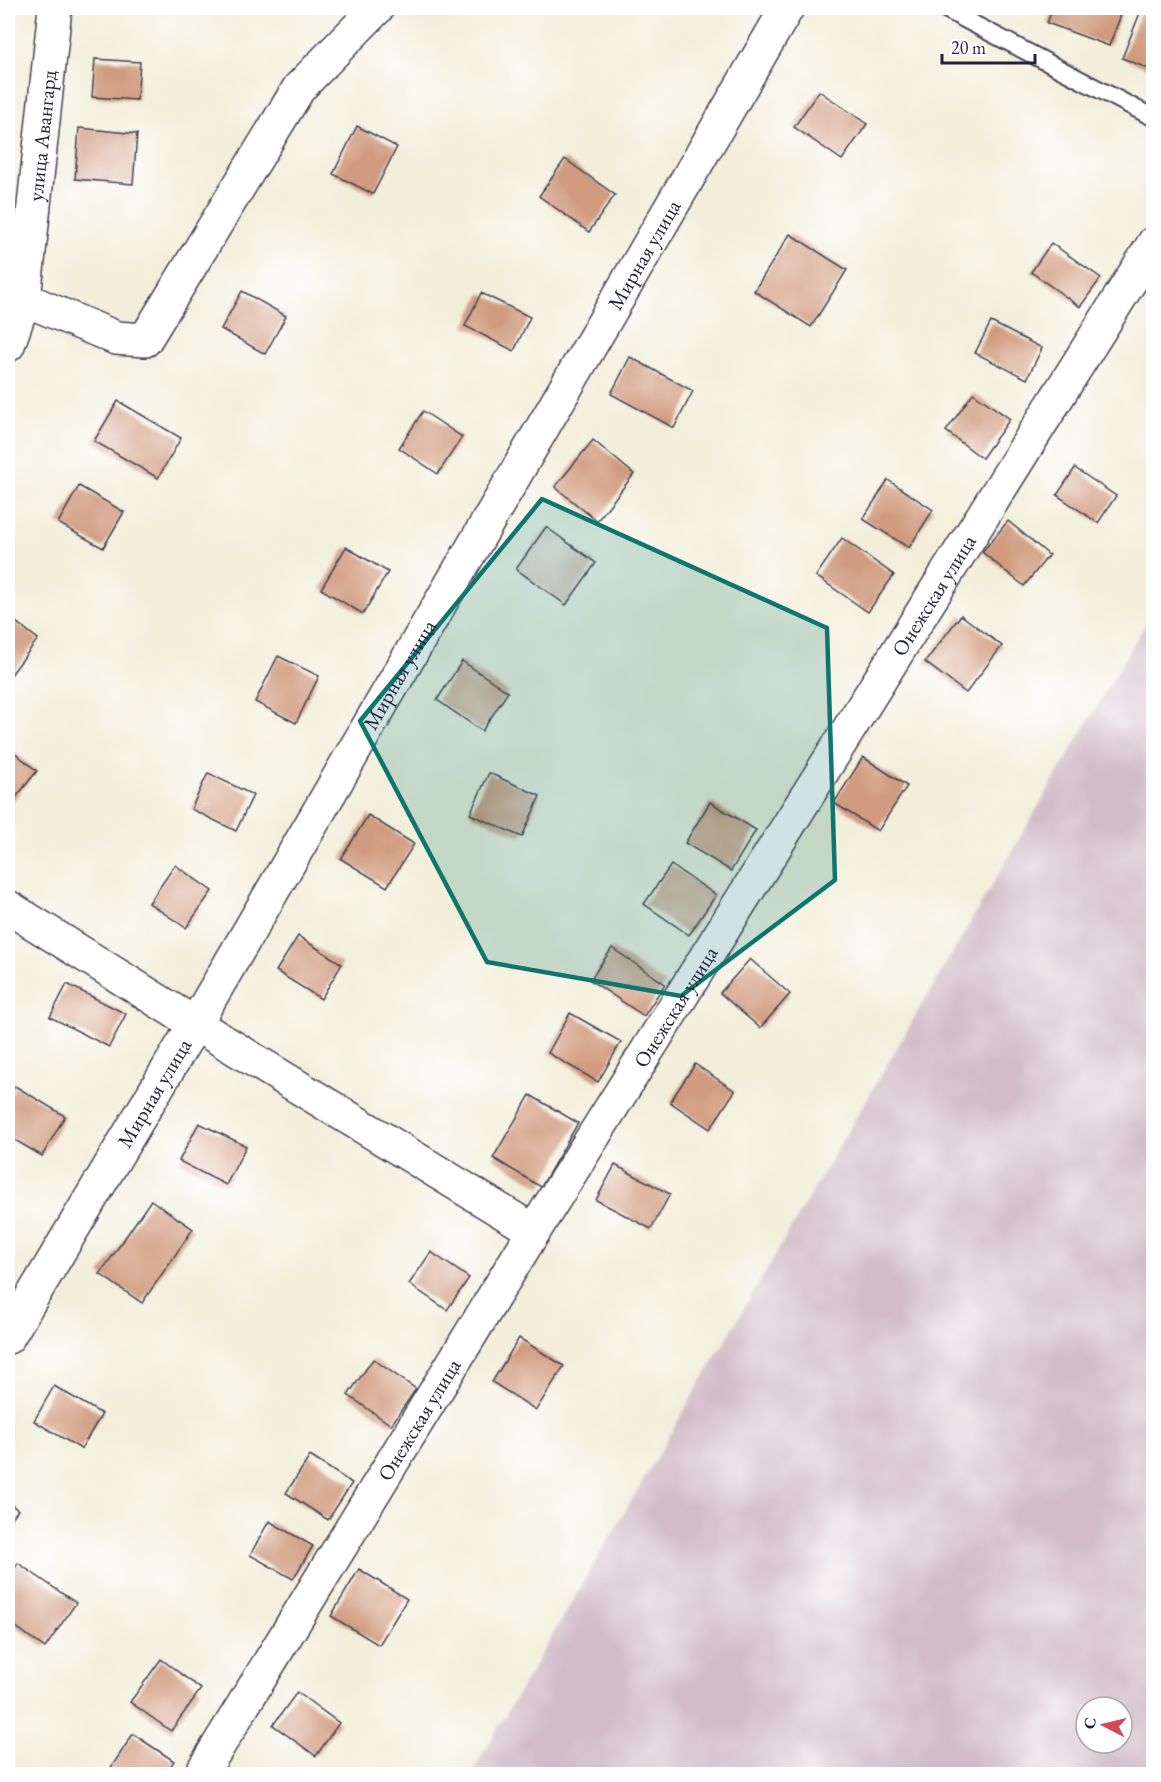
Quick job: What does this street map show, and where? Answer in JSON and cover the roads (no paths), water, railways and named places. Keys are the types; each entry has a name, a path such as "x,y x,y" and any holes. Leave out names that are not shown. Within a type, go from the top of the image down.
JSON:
{"street":[{"name":"улица Авангард","path":"8,345 24,299 55,8"},
{"path":"24,299 116,338 145,340 299,88 376,8"},
{"name":"Мирная улица","path":"8,1337 195,1024 787,8"},
{"name":"Онежская улица","path":"201,1774 534,1231 1154,243"},
{"path":"8,907 534,1231"}],"lane":[{"path":"943,8 1154,118"}]}
